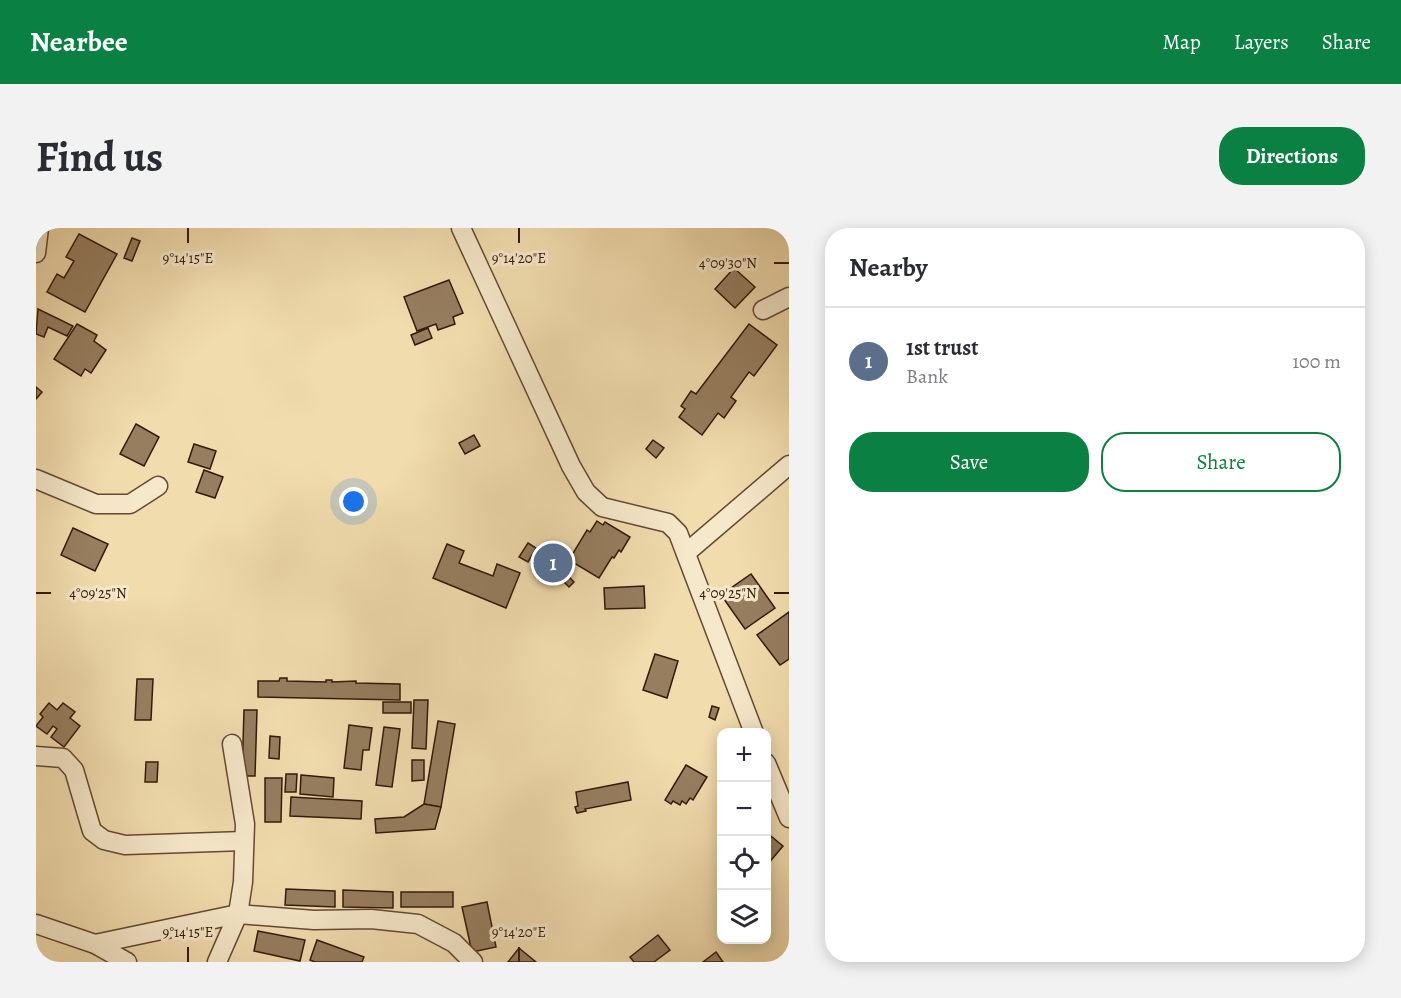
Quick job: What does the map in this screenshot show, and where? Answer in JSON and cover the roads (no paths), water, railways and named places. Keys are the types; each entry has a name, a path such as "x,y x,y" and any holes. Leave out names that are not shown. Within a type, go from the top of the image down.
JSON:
{"street":[{"path":"36,253 39,228"},
{"path":"461,228 571,466 586,492 602,507 668,523 678,533 752,728"},
{"path":"763,310 789,297"},
{"path":"686,554 789,465"},
{"path":"36,479 96,504 130,504 158,486"},
{"path":"217,962 238,914 243,882 245,824 232,744"},
{"path":"36,756 63,758 74,770 92,831 104,840 125,845 244,841"},
{"path":"771,775 789,818"},
{"path":"95,944 238,914 314,920 371,919 418,924 454,943 473,962"},
{"path":"36,924 95,944 127,962"}],"place":[{"name":"1st trust","path":"553,563"}]}
